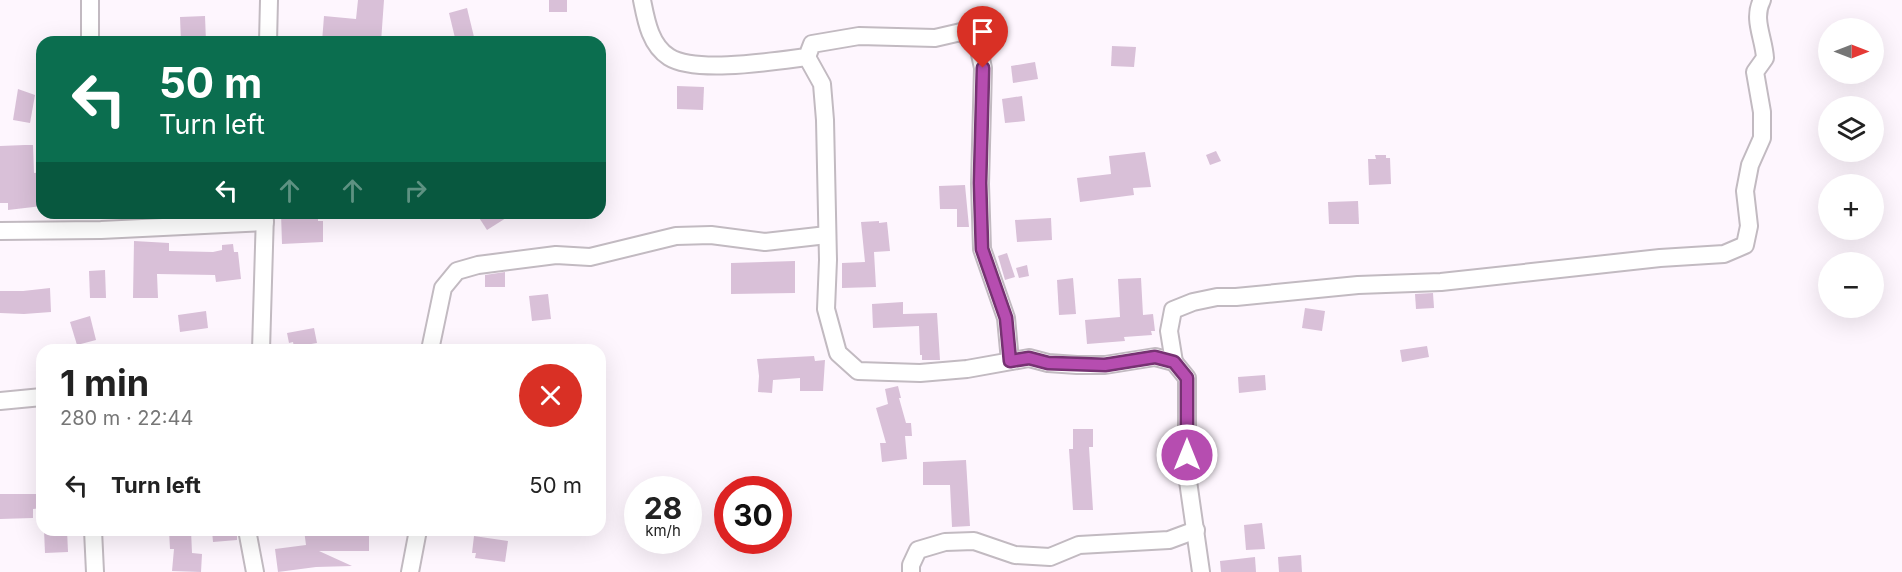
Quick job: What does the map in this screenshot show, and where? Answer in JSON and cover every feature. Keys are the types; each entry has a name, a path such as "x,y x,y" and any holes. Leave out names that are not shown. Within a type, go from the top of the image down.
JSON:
{"street":[{"path":"90,0 90,36"},
{"path":"268,36 269,0"},
{"path":"642,0 646,22 655,43 669,58 705,66 754,64 807,57"},
{"path":"1201,572 1187,474 1187,378 1174,362 1169,331 1173,310 1193,302 1217,297 1236,297 1310,288 1441,282 1660,258 1724,254 1745,245 1749,226 1745,191 1750,165 1762,138 1762,112 1755,72 1765,58 1764,43 1757,18 1757,9 1762,0"},
{"path":"807,57 812,44 860,36 935,38 961,32 978,45 983,68 980,183 982,249 1006,318 1010,361"},
{"path":"807,57 822,84 827,235 826,309 838,353 858,371 920,373 967,369 1029,358 1048,363 1105,365 1155,357 1174,362"},
{"path":"100,219 101,230"},
{"path":"0,231 101,230 251,219"},
{"path":"261,344 265,219"},
{"path":"431,344 442,288 457,271 478,264 556,255 590,257 676,236 711,234 765,242 827,235"},
{"path":"0,401 36,398"},
{"path":"910,572 918,550 945,542 974,541 1015,555 1050,557 1079,545 1169,540 1196,530"},
{"path":"93,536 95,572"},
{"path":"248,536 255,572"},
{"path":"410,572 417,536"}],"building":[{"path":"358,0 384,0 381,36 322,36 324,16 356,19"},
{"path":"549,0 567,0 567,12 549,12"},
{"path":"467,8 474,36 455,36 449,13"},
{"path":"205,16 206,36 181,36 180,17"},
{"path":"1112,46 1136,47 1134,67 1111,66"},
{"path":"1035,62 1038,79 1013,83 1011,66"},
{"path":"677,86 704,87 703,110 677,109"},
{"path":"18,89 35,95 30,123 13,120"},
{"path":"1022,96 1025,121 1005,123 1002,99"},
{"path":"33,145 36,207 8,210 8,203 0,203 0,146"},
{"path":"1216,151 1221,161 1210,165 1206,155"},
{"path":"1145,152 1151,187 1133,188 1134,195 1080,202 1077,178 1111,174 1109,156"},
{"path":"1375,155 1386,155 1386,158 1390,158 1391,184 1369,185 1368,159 1376,159"},
{"path":"965,185 969,227 957,227 957,209 940,209 939,186"},
{"path":"1358,201 1359,224 1329,224 1328,202"},
{"path":"1051,218 1052,240 1017,242 1015,220"},
{"path":"281,219 323,221 323,242 282,244"},
{"path":"480,219 504,219 487,230"},
{"path":"879,221 879,223 887,222 890,251 874,252 876,287 842,288 842,263 865,262 861,222"},
{"path":"134,241 169,243 169,251 213,252 222,250 222,245 233,244 234,252 238,252 241,279 216,282 215,275 157,274 158,298 133,298"},
{"path":"1007,253 1015,277 1005,280 998,256"},
{"path":"795,261 795,293 731,294 731,263"},
{"path":"1027,265 1029,276 1019,278 1016,268"},
{"path":"105,270 106,298 90,298 89,271"},
{"path":"505,272 505,287 485,287 485,275"},
{"path":"1073,278 1076,314 1059,315 1057,280"},
{"path":"1141,278 1143,315 1153,314 1155,331 1151,331 1152,335 1124,337 1125,341 1087,344 1085,320 1120,317 1118,279"},
{"path":"50,288 51,312 0,313 0,291"},
{"path":"1433,293 1434,308 1416,309 1415,294"},
{"path":"548,294 551,319 532,321 529,296"},
{"path":"903,302 903,314 937,313 940,360 922,360 919,326 873,328 872,304"},
{"path":"1305,308 1325,311 1322,331 1302,328"},
{"path":"206,311 208,328 180,332 178,315"},
{"path":"90,316 96,340 77,344 70,322"},
{"path":"314,328 317,343 289,343 287,333"},
{"path":"1427,346 1429,357 1402,362 1400,350"},
{"path":"814,356 815,361 825,360 823,391 800,391 800,378 773,380 772,393 758,392 757,359"},
{"path":"1265,375 1266,390 1239,393 1238,377"},
{"path":"898,386 906,423 911,423 912,436 905,436 907,459 882,462 880,443 886,443 876,408 888,404 885,389"},
{"path":"1073,429 1093,429 1093,447 1089,447 1093,510 1073,510 1069,449 1073,449"},
{"path":"966,460 970,526 952,527 950,485 923,485 923,462"},
{"path":"0,494 36,494 36,509 33,509 33,518 0,519"},
{"path":"1262,523 1265,549 1246,550 1244,525"},
{"path":"44,536 67,536 68,552 45,553"},
{"path":"169,536 191,536 192,553 202,554 201,572 172,571 174,549 170,549"},
{"path":"212,536 237,536 237,540 213,542"},
{"path":"305,536 369,536 369,551 319,551 352,566 316,567 278,572 275,549 306,545"},
{"path":"474,536 508,541 505,562 475,558 476,553 472,553"},
{"path":"1301,555 1302,572 1279,572 1278,557"},
{"path":"1255,557 1256,572 1221,572 1220,561"}],"route":[{"path":"983,68 980,183 982,249 1006,318 1010,361 1029,358 1048,363 1105,365 1155,357 1174,362 1187,378 1187,455"}]}
